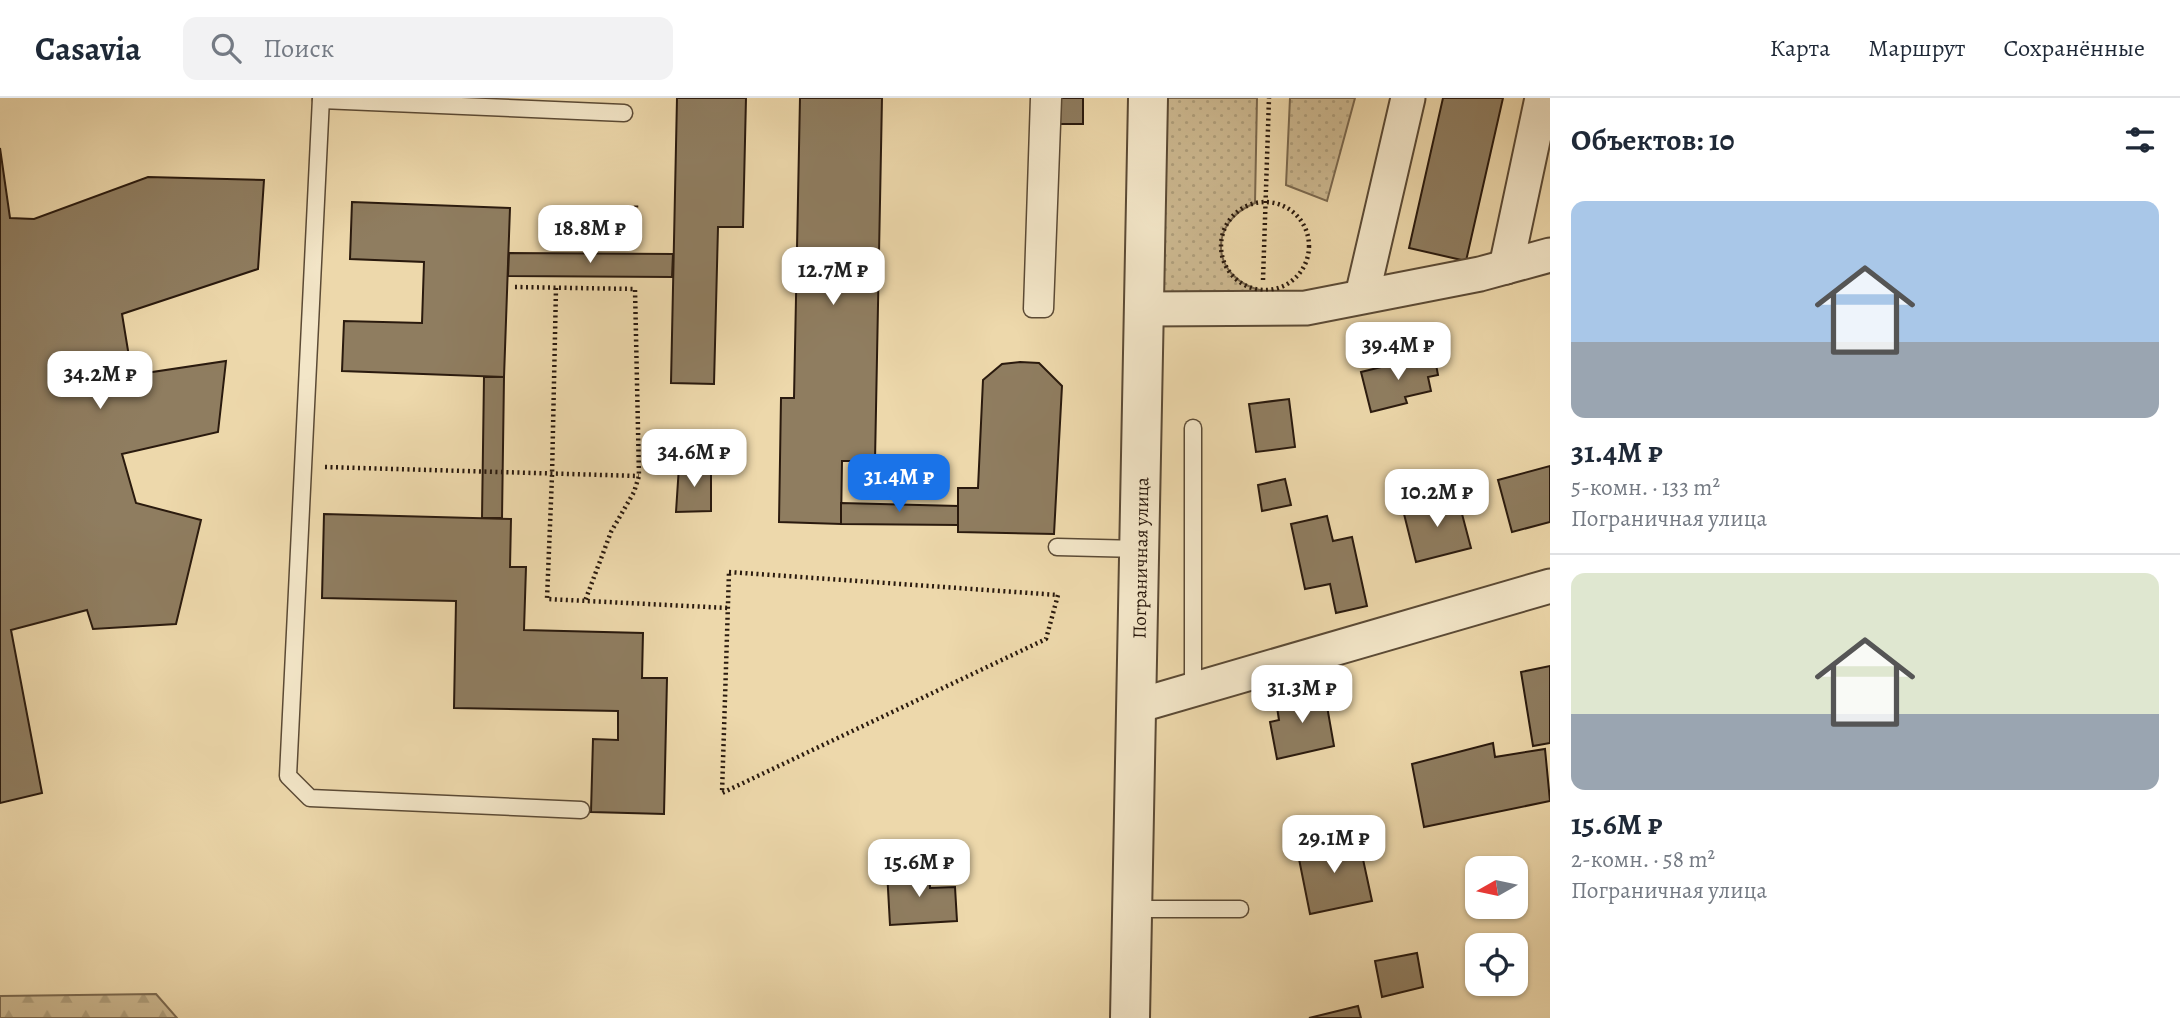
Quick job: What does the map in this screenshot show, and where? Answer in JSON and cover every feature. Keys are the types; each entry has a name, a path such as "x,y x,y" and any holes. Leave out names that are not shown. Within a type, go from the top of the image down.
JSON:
{"street":[{"name":"Пограничная улица","path":"1130,1018 1148,98"},
{"path":"1362,296 1408,98"},
{"path":"1506,267 1542,98"},
{"path":"1145,309 1306,308 1506,267 1550,255"},
{"path":"1137,706 1550,586"}],"lane":[{"path":"1040,98 1032,309 1045,309 1053,98"},
{"path":"581,810 310,798 288,776 321,99 624,113"},
{"path":"1193,428 1193,691"},
{"path":"1057,547 1139,550"},
{"path":"1132,909 1240,909"}],"path":[{"path":"1263,291 1269,98"},
{"path":"1264,202 1285,206 1297,215 1306,228 1310,242 1302,271 1285,286 1263,291 1249,288 1237,281 1222,257 1221,243 1224,229 1231,217 1242,208 1264,202"},
{"path":"636,204 636,246"},
{"path":"515,287 635,289 639,476 634,492 611,532 585,601"},
{"path":"556,288 547,599 728,608"},
{"path":"303,467 552,476 639,476"},
{"path":"729,572 1058,595 1046,639 722,793 728,608 729,572"}],"green space":[{"path":"1165,98 1257,98 1255,203 1239,212 1228,224 1222,236 1221,250 1233,275 1246,285 1263,291 1162,292"},
{"path":"1290,98 1355,98 1327,201 1286,185"},
{"path":"156,994 177,1018 0,1018 0,996"}],"building":[{"path":"677,98 746,98 743,227 718,227 714,384 671,383"},
{"path":"800,98 882,98 875,461 842,461 841,524 779,522 781,398 794,398"},
{"path":"1060,98 1083,98 1083,124 1059,124"},
{"path":"1443,98 1503,98 1466,261 1409,248"},
{"path":"0,148 10,218 34,219 148,177 264,180 258,269 122,314 132,375 226,361 218,432 122,454 136,503 201,520 176,624 93,629 87,610 11,630 42,793 0,803"},
{"path":"352,202 510,208 504,377 342,371 344,321 422,323 424,262 350,259"},
{"path":"509,253 673,254 672,277 508,276"},
{"path":"1434,354 1438,375 1428,377 1431,391 1405,397 1407,403 1371,412 1361,372"},
{"path":"1039,363 1062,386 1054,534 958,532 958,488 978,488 983,380 1002,364"},
{"path":"484,377 504,377 502,518 482,518"},
{"path":"1289,399 1295,447 1256,452 1249,404"},
{"path":"679,466 711,467 711,511 676,512"},
{"path":"1550,466 1550,522 1512,532 1498,480"},
{"path":"1285,479 1291,505 1262,511 1258,485"},
{"path":"1457,495 1471,548 1416,562 1403,510"},
{"path":"841,503 958,506 958,525 841,524"},
{"path":"324,514 511,519 510,567 526,567 524,630 643,633 642,678 667,678 664,814 591,812 593,739 618,740 618,711 454,708 456,601 322,598"},
{"path":"1327,516 1333,541 1352,537 1367,606 1336,613 1330,584 1305,589 1291,524"},
{"path":"1550,666 1550,743 1533,746 1521,672"},
{"path":"1324,689 1334,746 1277,759 1270,722 1279,720 1276,701"},
{"path":"1493,743 1495,757 1545,749 1550,801 1424,827 1412,764"},
{"path":"1358,836 1372,901 1310,914 1297,849"},
{"path":"929,869 930,888 955,887 957,921 890,925 887,871"},
{"path":"1417,953 1423,987 1382,997 1375,961"},
{"path":"1358,1006 1361,1018 1309,1018"}]}
